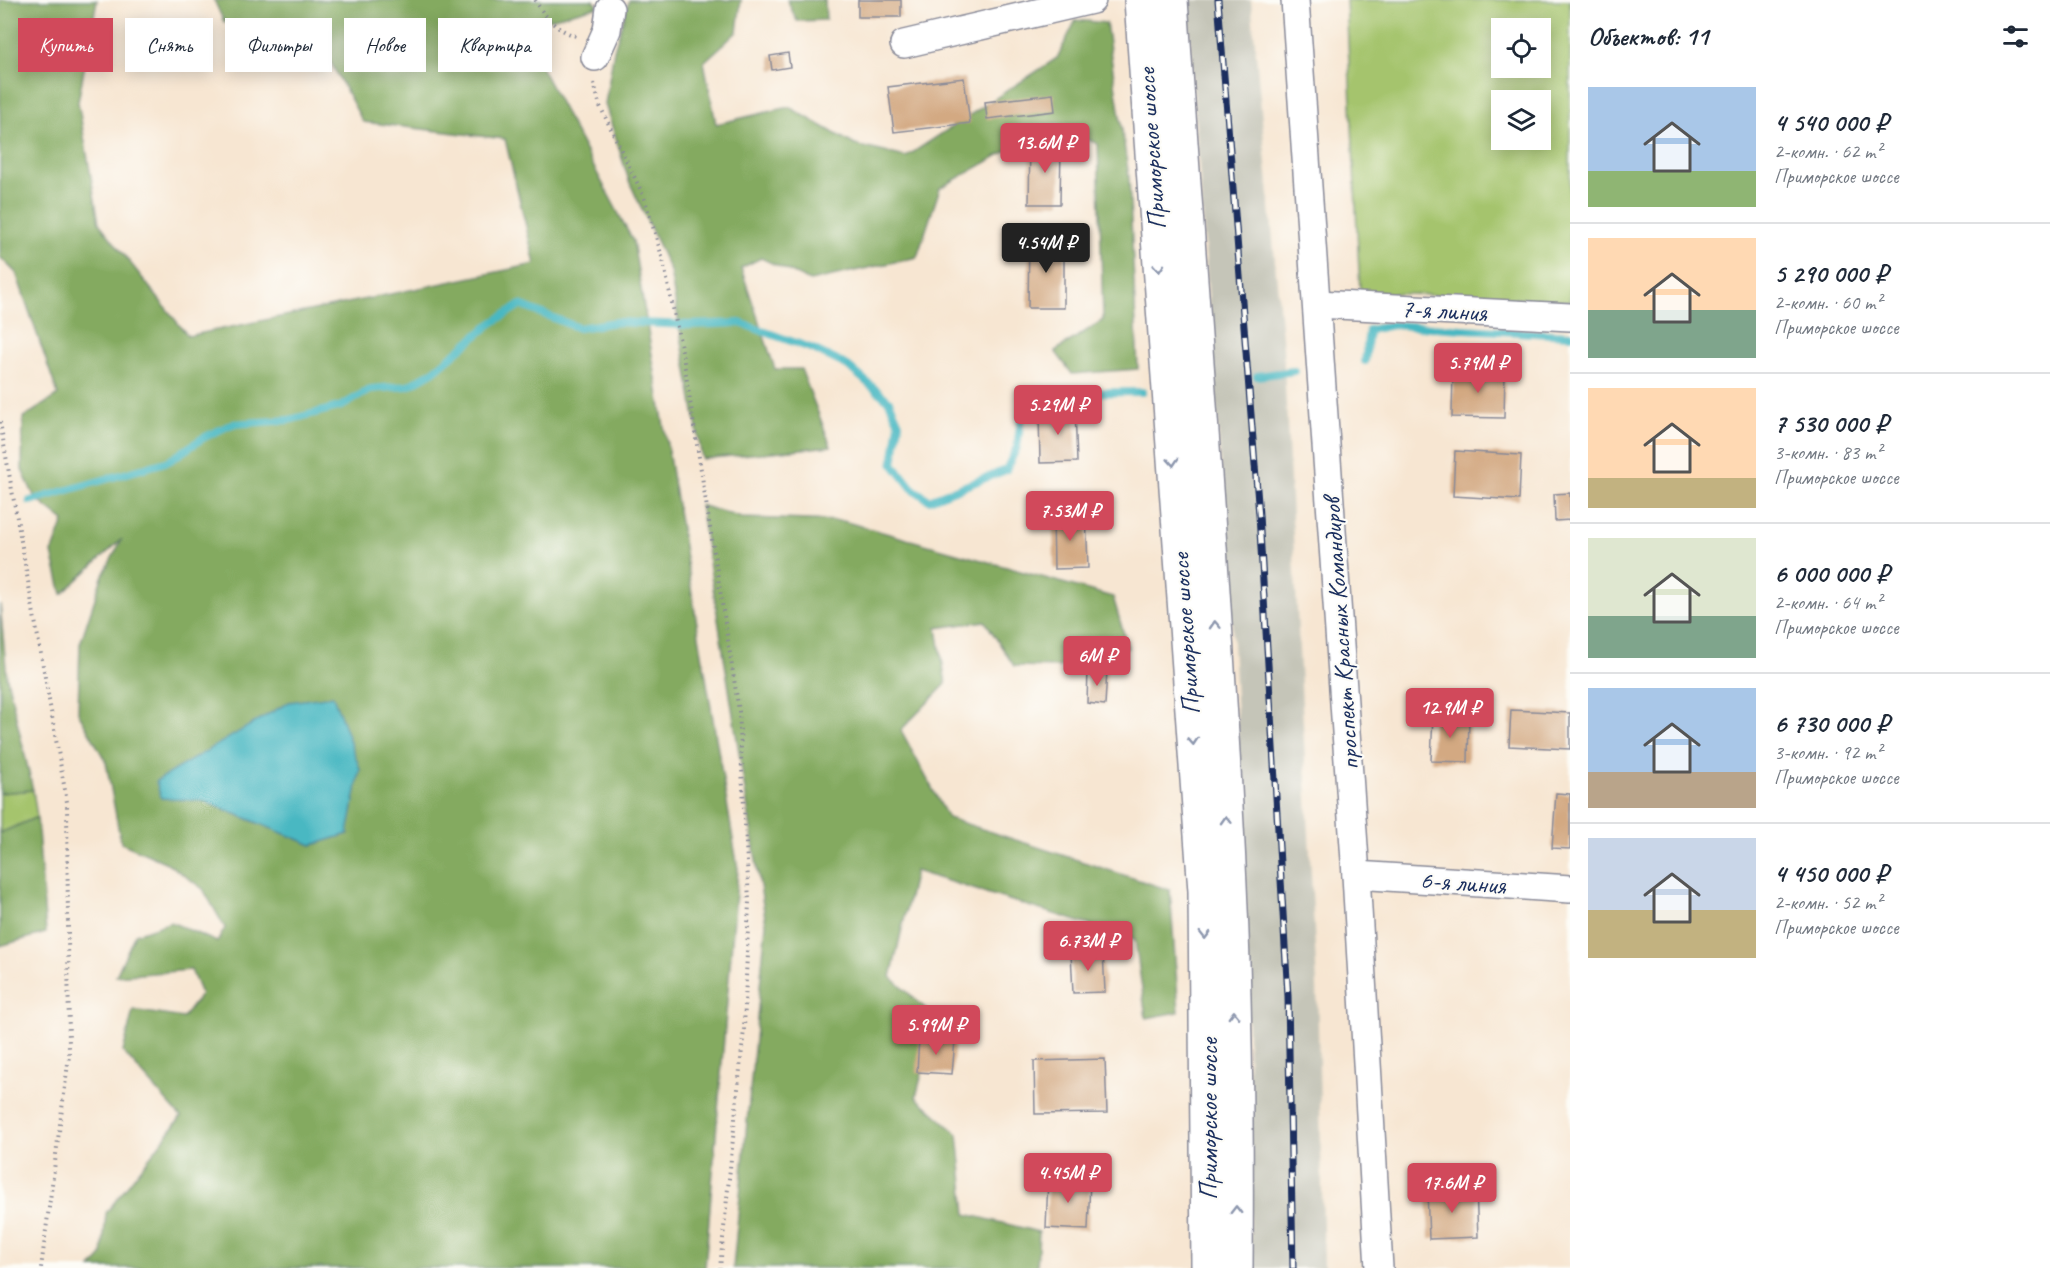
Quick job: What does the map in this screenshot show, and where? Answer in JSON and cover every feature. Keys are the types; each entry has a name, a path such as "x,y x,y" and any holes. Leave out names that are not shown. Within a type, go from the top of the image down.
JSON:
{"highway":[{"name":"Приморское шоссе","path":"1141,0 1205,891 1208,1268"},
{"name":"Приморское шоссе","path":"1171,0 1214,605 1230,888 1237,1135 1236,1268"}],"street":[{"path":"904,44 1092,0"},
{"name":"проспект Красных Командиров","path":"1295,0 1356,875 1379,1268"},
{"path":"595,57 608,30 610,9"},
{"name":"7-я линия","path":"1317,304 1570,317"},
{"name":"6-я линия","path":"1356,875 1570,889"}],"path":[{"path":"535,0 544,15 562,32 583,38 595,57 594,87 600,106 644,197 663,260 683,356 739,711 749,900 744,1029 720,1268"},
{"path":"0,422 67,802 69,1056 41,1268"}],"shaded area":[{"path":"1187,0 1251,0 1283,348 1317,986 1324,1268 1251,1268 1246,887 1231,605"}],"green space":[{"path":"0,0 97,0 94,18 18,18 18,72 84,72 78,102 99,223 188,336 535,264 505,139 363,122 332,65 332,18 225,18 224,22 214,0 593,0 599,6 552,18 438,18 438,72 544,72 633,241 738,869 705,1268 91,1268 102,1256 106,1213 181,1117 123,1052 133,1010 183,1018 201,994 191,970 116,976 135,934 171,922 217,942 225,928 203,889 167,863 121,843 106,762 78,712 80,644 102,577 122,539 62,594 52,553 64,521 35,498 22,470 23,418 58,395 16,273 0,257","holes":["204,801 348,834 312,845"]},
{"path":"629,0 741,0 737,32 704,62 716,124 789,107 855,145 906,157 1057,58 1076,20 1106,23 1129,177 1138,369 1072,374 1055,351 1103,320 1098,144 1055,124 940,188 917,257 810,281 761,258 741,268 775,369 801,369 831,446 702,459 670,271 629,181 605,104 614,50"},
{"path":"787,0 825,0 826,20 797,21"},
{"path":"1346,0 1570,0 1570,301 1360,292"},
{"path":"700,505 742,518 843,521 1113,597 1128,648 1058,667 1014,666 985,621 937,628 946,684 901,730 948,818 1170,890 1179,1012 1146,1018 1135,939 915,871 891,977 936,1018 916,1097 958,1134 966,1214 1039,1232 1037,1268 733,1268 766,924"},
{"path":"0,604 7,678 33,790 0,793"},
{"path":"33,790 37,817 0,833 0,793"},
{"path":"37,817 46,933 0,946 0,833"}],"water":[{"path":"333,696 360,769 348,834 312,845 204,801 161,798 156,781 289,702"}],"building":[{"path":"858,0 901,0 901,17 858,17"},
{"path":"788,53 790,67 772,70 770,56"},
{"path":"964,78 970,123 894,132 888,87"},
{"path":"1053,94 1055,111 987,119 985,102"},
{"path":"1030,143 1061,144 1060,204 1029,204"},
{"path":"1029,239 1064,239 1064,308 1028,308"},
{"path":"1453,370 1505,371 1504,418 1452,417"},
{"path":"1075,409 1077,462 1040,463 1039,410"},
{"path":"1455,451 1521,455 1519,500 1453,496"},
{"path":"1570,493 1570,520 1555,521 1554,494"},
{"path":"1086,514 1088,568 1054,569 1053,515"},
{"path":"1088,669 1107,670 1105,705 1087,703"},
{"path":"1511,710 1570,713 1570,749 1509,746"},
{"path":"1433,715 1469,716 1468,762 1431,761"},
{"path":"1556,793 1570,794 1570,849 1552,848"},
{"path":"1103,951 1105,992 1073,993 1071,953"},
{"path":"919,1037 955,1040 952,1074 917,1072"},
{"path":"1105,1059 1107,1113 1035,1114 1034,1061"},
{"path":"1048,1179 1090,1180 1088,1230 1046,1228"},
{"path":"1476,1189 1478,1237 1429,1239 1427,1191"}],"waterway":[{"path":"30,501 169,461 203,438 232,424 289,420 342,406 371,389 408,386 434,371 489,325 520,305 579,328 616,322 689,325 740,323 813,349 848,366 889,401 899,423 893,464 912,488 929,500 1006,470 1017,447 1023,406 1042,393 1142,392"},
{"path":"1365,361 1369,330 1393,325 1570,335"},
{"path":"1257,376 1294,371"}],"railway":[{"path":"1218,0 1259,515 1288,996 1293,1268"}]}
